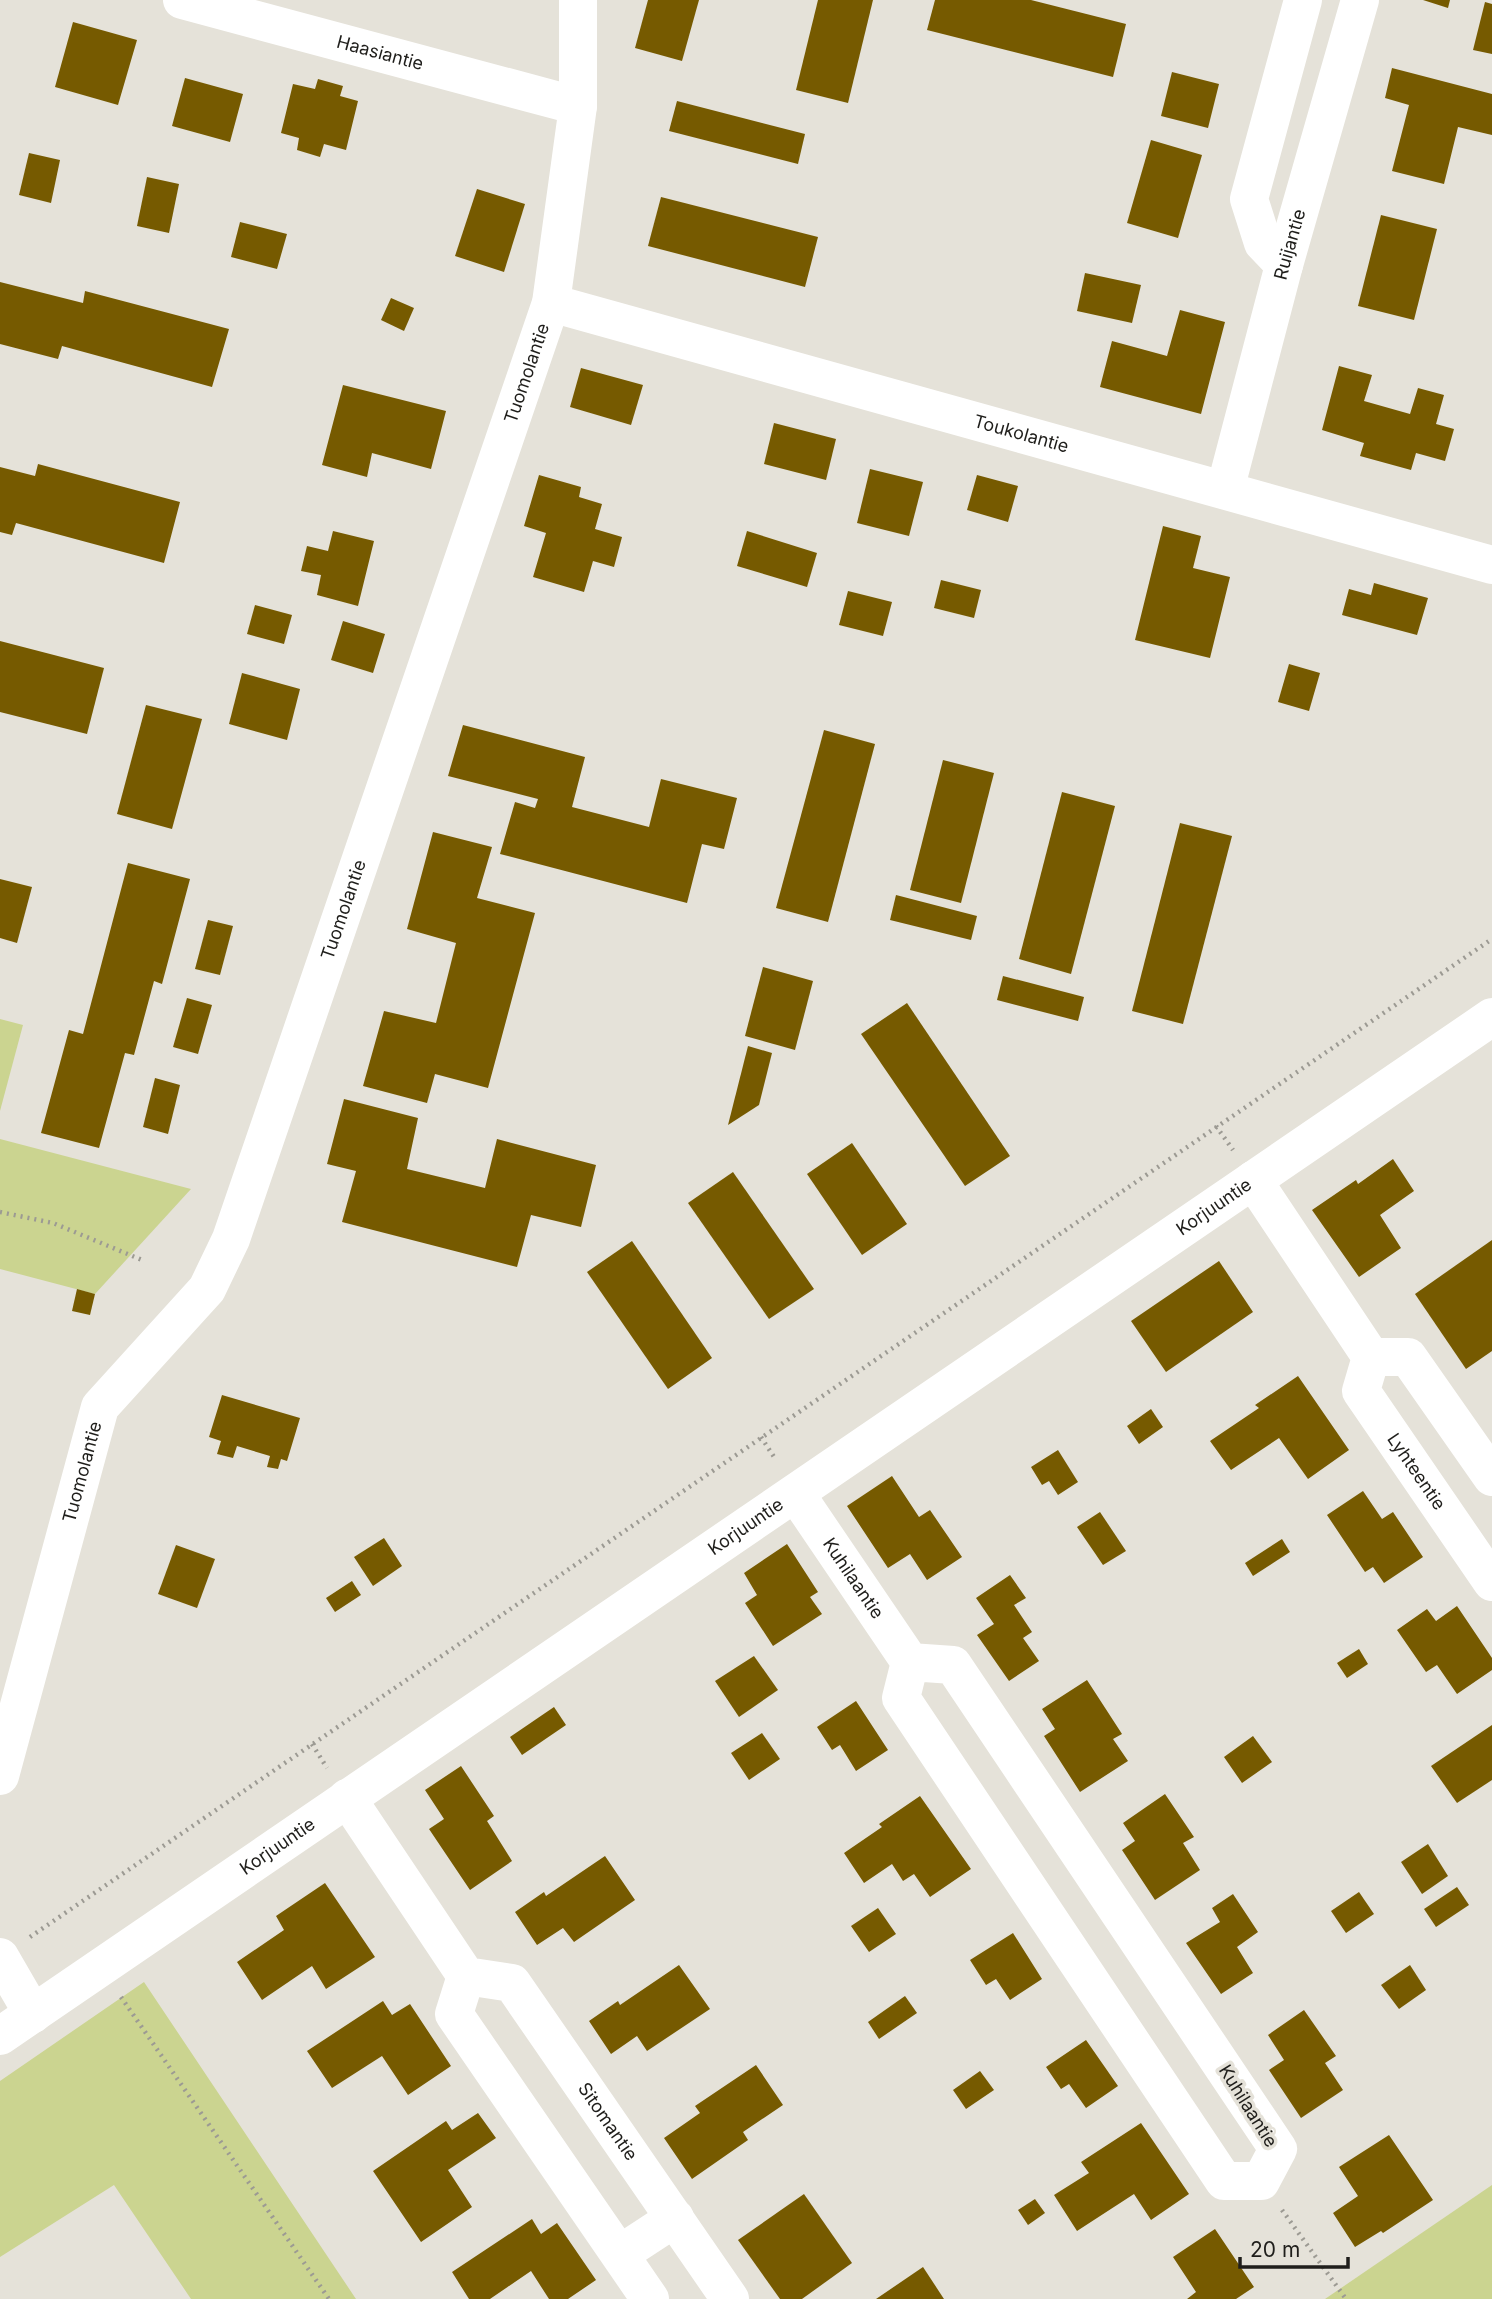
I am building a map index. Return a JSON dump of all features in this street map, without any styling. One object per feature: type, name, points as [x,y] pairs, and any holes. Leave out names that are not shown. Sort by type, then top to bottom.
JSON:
[{"type":"street","name":"Haasiantie","points":[[182,0],[578,106]]},
{"type":"street","name":"Tuomolantie","points":[[0,1776],[100,1407],[207,1289],[231,1239],[551,303],[578,106],[578,0]]},
{"type":"street","points":[[1284,265],[1263,243],[1249,199],[1303,0]]},
{"type":"street","name":"Ruijantie","points":[[1225,491],[1284,265],[1360,0]]},
{"type":"street","name":"Toukolantie","points":[[551,303],[1492,565]]},
{"type":"street","name":"Korjuuntie","points":[[0,2036],[1492,1017]]},
{"type":"street","points":[[1252,1180],[1371,1357],[1408,1357],[1492,1477]]},
{"type":"street","name":"Lyhteentie","points":[[1371,1357],[1361,1391],[1492,1581]]},
{"type":"street","name":"Kuhilaantie","points":[[796,1494],[910,1662],[953,1665],[1278,2149],[1261,2181]]},
{"type":"street","points":[[910,1662],[901,1698],[1224,2181],[1261,2181]]},
{"type":"street","points":[[347,1798],[466,1976],[454,2014],[650,2299]]},
{"type":"street","points":[[1050,1920],[1101,1886]]},
{"type":"street","points":[[0,1957],[33,2014]]},
{"type":"street","name":"Sitomantie","points":[[466,1976],[512,1983],[730,2299]]},
{"type":"street","points":[[620,2254],[675,2218]]},
{"type":"path","points":[[0,1957],[1492,939]]},
{"type":"path","points":[[0,1212],[53,1223],[142,1259]]},
{"type":"path","points":[[101,1967],[329,2299]]},
{"type":"path","points":[[1261,2181],[1346,2299]]},
{"type":"green space","points":[[0,1019],[23,1025],[0,1111]]},
{"type":"green space","points":[[0,1139],[191,1189],[95,1294],[0,1269]]},
{"type":"green space","points":[[144,1982],[356,2299],[191,2299],[114,2185],[0,2257],[0,2081]]},
{"type":"green space","points":[[1492,2185],[1492,2299],[1325,2299]]},
{"type":"building","points":[[648,0],[699,0],[682,61],[635,48]]},
{"type":"building","points":[[818,0],[873,0],[848,103],[796,90]]},
{"type":"building","points":[[935,0],[1031,0],[1126,24],[1113,77],[927,30]]},
{"type":"building","points":[[1423,0],[1450,0],[1448,8]]},
{"type":"building","points":[[1485,2],[1492,4],[1492,54],[1473,50]]},
{"type":"building","points":[[73,22],[137,40],[118,105],[55,87]]},
{"type":"building","points":[[1392,68],[1492,94],[1492,135],[1458,127],[1444,184],[1392,171],[1409,105],[1385,98]]},
{"type":"building","points":[[1172,72],[1219,84],[1208,128],[1161,116]]},
{"type":"building","points":[[185,78],[243,94],[230,142],[172,126]]},
{"type":"building","points":[[318,79],[343,86],[340,96],[358,101],[346,150],[324,144],[320,157],[297,150],[299,138],[281,133],[293,84],[315,89]]},
{"type":"building","points":[[677,101],[805,134],[798,164],[669,131]]},
{"type":"building","points":[[1151,140],[1202,155],[1178,238],[1127,223]]},
{"type":"building","points":[[29,153],[60,160],[51,203],[19,195]]},
{"type":"building","points":[[147,177],[179,184],[169,233],[137,226]]},
{"type":"building","points":[[477,189],[525,204],[504,272],[455,256]]},
{"type":"building","points":[[661,197],[818,237],[805,287],[648,246]]},
{"type":"building","points":[[1381,215],[1437,229],[1414,320],[1358,306]]},
{"type":"building","points":[[240,222],[287,234],[277,269],[231,257]]},
{"type":"building","points":[[1085,273],[1141,285],[1132,323],[1077,311]]},
{"type":"building","points":[[0,282],[83,303],[85,291],[229,329],[212,387],[62,346],[58,359],[0,344]]},
{"type":"building","points":[[391,298],[414,308],[404,331],[381,320]]},
{"type":"building","points":[[1180,310],[1225,322],[1201,414],[1100,387],[1112,341],[1167,356]]},
{"type":"building","points":[[1339,366],[1372,375],[1364,401],[1410,414],[1418,388],[1444,395],[1436,424],[1454,429],[1445,461],[1416,453],[1411,470],[1360,456],[1364,443],[1322,430]]},
{"type":"building","points":[[581,368],[643,385],[631,425],[570,407]]},
{"type":"building","points":[[343,385],[446,411],[431,469],[372,453],[367,477],[322,465]]},
{"type":"building","points":[[774,423],[836,439],[826,480],[764,464]]},
{"type":"building","points":[[38,464],[180,502],[164,563],[16,523],[12,535],[0,532],[0,467],[35,476]]},
{"type":"building","points":[[870,469],[923,482],[909,536],[857,523]]},
{"type":"building","points":[[539,475],[581,487],[579,497],[602,504],[595,529],[622,537],[614,567],[593,561],[584,592],[533,577],[546,533],[524,526]]},
{"type":"building","points":[[977,475],[1018,486],[1008,522],[967,510]]},
{"type":"building","points":[[1163,526],[1201,536],[1193,568],[1230,577],[1210,658],[1135,640]]},
{"type":"building","points":[[333,531],[374,541],[358,606],[317,595],[321,575],[301,571],[307,546],[328,551]]},
{"type":"building","points":[[747,531],[817,553],[807,587],[737,566]]},
{"type":"building","points":[[941,580],[981,590],[974,618],[934,608]]},
{"type":"building","points":[[1374,583],[1428,598],[1417,635],[1342,615],[1349,589],[1371,595]]},
{"type":"building","points":[[848,591],[892,602],[883,636],[839,625]]},
{"type":"building","points":[[255,605],[292,615],[284,644],[247,634]]},
{"type":"building","points":[[343,621],[385,634],[373,673],[331,660]]},
{"type":"building","points":[[0,641],[104,668],[87,734],[0,712]]},
{"type":"building","points":[[1289,664],[1320,673],[1309,711],[1278,702]]},
{"type":"building","points":[[242,673],[300,689],[287,740],[229,724]]},
{"type":"building","points":[[146,705],[202,719],[172,829],[117,814]]},
{"type":"building","points":[[463,725],[585,757],[572,807],[649,827],[661,779],[737,798],[724,849],[702,844],[687,903],[500,854],[515,802],[535,808],[538,799],[448,776]]},
{"type":"building","points":[[824,730],[875,744],[828,922],[776,908]]},
{"type":"building","points":[[943,760],[994,773],[961,903],[910,890]]},
{"type":"building","points":[[1062,792],[1115,806],[1071,974],[1019,959]]},
{"type":"building","points":[[1180,823],[1232,836],[1183,1024],[1132,1011]]},
{"type":"building","points":[[433,832],[492,847],[477,898],[535,913],[488,1088],[435,1074],[427,1103],[363,1086],[384,1011],[436,1023],[456,943],[407,929]]},
{"type":"building","points":[[128,863],[190,879],[162,984],[154,981],[134,1055],[125,1053],[99,1148],[41,1133],[69,1030],[83,1034]]},
{"type":"building","points":[[0,879],[32,887],[17,943],[0,938]]},
{"type":"building","points":[[896,895],[977,916],[971,940],[890,920]]},
{"type":"building","points":[[208,920],[233,926],[220,975],[195,969]]},
{"type":"building","points":[[763,967],[813,981],[795,1050],[745,1036]]},
{"type":"building","points":[[1003,976],[1084,997],[1078,1021],[997,1000]]},
{"type":"building","points":[[187,998],[212,1005],[198,1054],[173,1047]]},
{"type":"building","points":[[907,1003],[1010,1156],[965,1186],[861,1034]]},
{"type":"building","points":[[748,1046],[772,1053],[759,1105],[728,1125]]},
{"type":"building","points":[[155,1078],[180,1085],[168,1134],[143,1127]]},
{"type":"building","points":[[344,1099],[418,1118],[407,1169],[485,1188],[497,1139],[596,1165],[581,1227],[531,1215],[517,1267],[342,1222],[356,1171],[327,1164]]},
{"type":"building","points":[[852,1143],[907,1224],[862,1255],[807,1174]]},
{"type":"building","points":[[1393,1159],[1414,1191],[1380,1215],[1401,1248],[1359,1277],[1312,1210],[1356,1180],[1358,1184]]},
{"type":"building","points":[[733,1172],[814,1289],[769,1319],[688,1203]]},
{"type":"building","points":[[1492,1240],[1492,1351],[1466,1369],[1415,1294]]},
{"type":"building","points":[[632,1241],[712,1358],[668,1389],[587,1272]]},
{"type":"building","points":[[1219,1261],[1253,1312],[1166,1372],[1131,1321]]},
{"type":"building","points":[[77,1289],[95,1294],[90,1315],[72,1311]]},
{"type":"building","points":[[1298,1376],[1349,1450],[1308,1479],[1279,1438],[1231,1470],[1210,1441],[1259,1408],[1255,1405]]},
{"type":"building","points":[[222,1395],[300,1418],[287,1461],[281,1459],[278,1469],[267,1467],[270,1456],[237,1446],[233,1458],[217,1454],[221,1441],[209,1437]]},
{"type":"building","points":[[1151,1409],[1163,1427],[1139,1444],[1127,1426]]},
{"type":"building","points":[[1058,1450],[1078,1482],[1058,1495],[1049,1481],[1042,1485],[1031,1467]]},
{"type":"building","points":[[892,1476],[919,1517],[930,1510],[962,1557],[927,1580],[910,1554],[888,1568],[847,1506]]},
{"type":"building","points":[[1363,1491],[1382,1519],[1393,1512],[1423,1557],[1384,1583],[1373,1567],[1365,1572],[1327,1515]]},
{"type":"building","points":[[1100,1512],[1126,1551],[1103,1565],[1077,1527]]},
{"type":"building","points":[[384,1538],[402,1566],[373,1586],[354,1557]]},
{"type":"building","points":[[1282,1539],[1290,1552],[1253,1576],[1245,1563]]},
{"type":"building","points":[[787,1544],[818,1592],[810,1597],[822,1614],[773,1646],[745,1603],[757,1595],[744,1573]]},
{"type":"building","points":[[176,1545],[215,1559],[197,1608],[158,1594]]},
{"type":"building","points":[[1010,1575],[1026,1598],[1014,1605],[1032,1632],[1023,1638],[1039,1661],[1009,1681],[977,1635],[994,1624],[976,1598]]},
{"type":"building","points":[[352,1581],[361,1595],[335,1612],[326,1598]]},
{"type":"building","points":[[1457,1606],[1492,1658],[1492,1670],[1457,1694],[1437,1665],[1426,1672],[1397,1630],[1427,1609],[1436,1621]]},
{"type":"building","points":[[1359,1649],[1368,1664],[1347,1678],[1337,1663]]},
{"type":"building","points":[[754,1656],[778,1690],[739,1717],[715,1681]]},
{"type":"building","points":[[1087,1680],[1122,1734],[1113,1739],[1128,1761],[1080,1792],[1044,1736],[1055,1729],[1042,1709]]},
{"type":"building","points":[[856,1701],[888,1750],[856,1771],[840,1745],[832,1750],[817,1727]]},
{"type":"building","points":[[554,1707],[566,1725],[522,1755],[510,1737]]},
{"type":"building","points":[[1492,1725],[1492,1780],[1457,1803],[1431,1766]]},
{"type":"building","points":[[762,1733],[780,1759],[749,1780],[731,1753]]},
{"type":"building","points":[[1253,1736],[1272,1762],[1242,1783],[1224,1757]]},
{"type":"building","points":[[461,1766],[494,1816],[487,1821],[512,1861],[470,1890],[429,1829],[444,1819],[425,1790]]},
{"type":"building","points":[[1165,1794],[1194,1837],[1183,1843],[1200,1870],[1155,1900],[1122,1850],[1135,1841],[1123,1823]]},
{"type":"building","points":[[920,1796],[971,1869],[930,1897],[914,1874],[903,1881],[892,1864],[864,1883],[844,1853],[882,1827],[879,1824]]},
{"type":"building","points":[[1428,1844],[1448,1876],[1422,1894],[1401,1862]]},
{"type":"building","points":[[605,1856],[635,1900],[574,1942],[563,1928],[537,1945],[515,1912],[544,1892],[546,1896]]},
{"type":"building","points":[[325,1883],[375,1957],[326,1989],[312,1966],[262,2000],[237,1962],[284,1930],[276,1916]]},
{"type":"building","points":[[1457,1887],[1469,1905],[1436,1927],[1424,1909]]},
{"type":"building","points":[[1359,1892],[1374,1914],[1346,1933],[1331,1911]]},
{"type":"building","points":[[1233,1894],[1258,1932],[1237,1947],[1253,1973],[1221,1994],[1186,1943],[1220,1922],[1212,1908]]},
{"type":"building","points":[[878,1908],[896,1934],[869,1952],[851,1926]]},
{"type":"building","points":[[1013,1933],[1042,1979],[1010,2000],[996,1979],[986,1985],[970,1960]]},
{"type":"building","points":[[679,1965],[710,2009],[647,2051],[637,2036],[611,2054],[589,2021],[618,2001],[620,2005]]},
{"type":"building","points":[[1410,1965],[1426,1990],[1399,2009],[1381,1985]]},
{"type":"building","points":[[905,1996],[917,2013],[879,2039],[868,2022]]},
{"type":"building","points":[[383,2001],[392,2015],[410,2004],[451,2066],[408,2095],[382,2056],[332,2088],[307,2051]]},
{"type":"building","points":[[1304,2010],[1336,2056],[1325,2063],[1343,2090],[1301,2118],[1269,2070],[1284,2060],[1268,2035]]},
{"type":"building","points":[[1086,2040],[1118,2086],[1086,2108],[1069,2084],[1061,2089],[1046,2067]]},
{"type":"building","points":[[756,2065],[783,2105],[743,2132],[748,2140],[692,2179],[664,2138],[700,2113],[695,2106]]},
{"type":"building","points":[[980,2071],[994,2090],[966,2109],[953,2090]]},
{"type":"building","points":[[478,2113],[496,2138],[448,2170],[472,2207],[421,2242],[373,2171],[446,2121],[452,2130]]},
{"type":"building","points":[[1141,2123],[1189,2194],[1151,2220],[1134,2194],[1077,2231],[1054,2195],[1089,2173],[1081,2162]]},
{"type":"building","points":[[1389,2135],[1433,2200],[1383,2233],[1381,2231],[1355,2247],[1333,2213],[1358,2196],[1339,2167]]},
{"type":"building","points":[[804,2194],[852,2263],[802,2299],[780,2299],[738,2240]]},
{"type":"building","points":[[1035,2199],[1045,2213],[1028,2225],[1018,2210]]},
{"type":"building","points":[[532,2219],[541,2234],[557,2223],[596,2280],[568,2299],[549,2299],[531,2271],[490,2299],[469,2299],[452,2272]]},
{"type":"building","points":[[1215,2229],[1254,2287],[1236,2299],[1187,2299],[1196,2292],[1173,2257]]},
{"type":"building","points":[[923,2267],[944,2299],[876,2299]]}]
